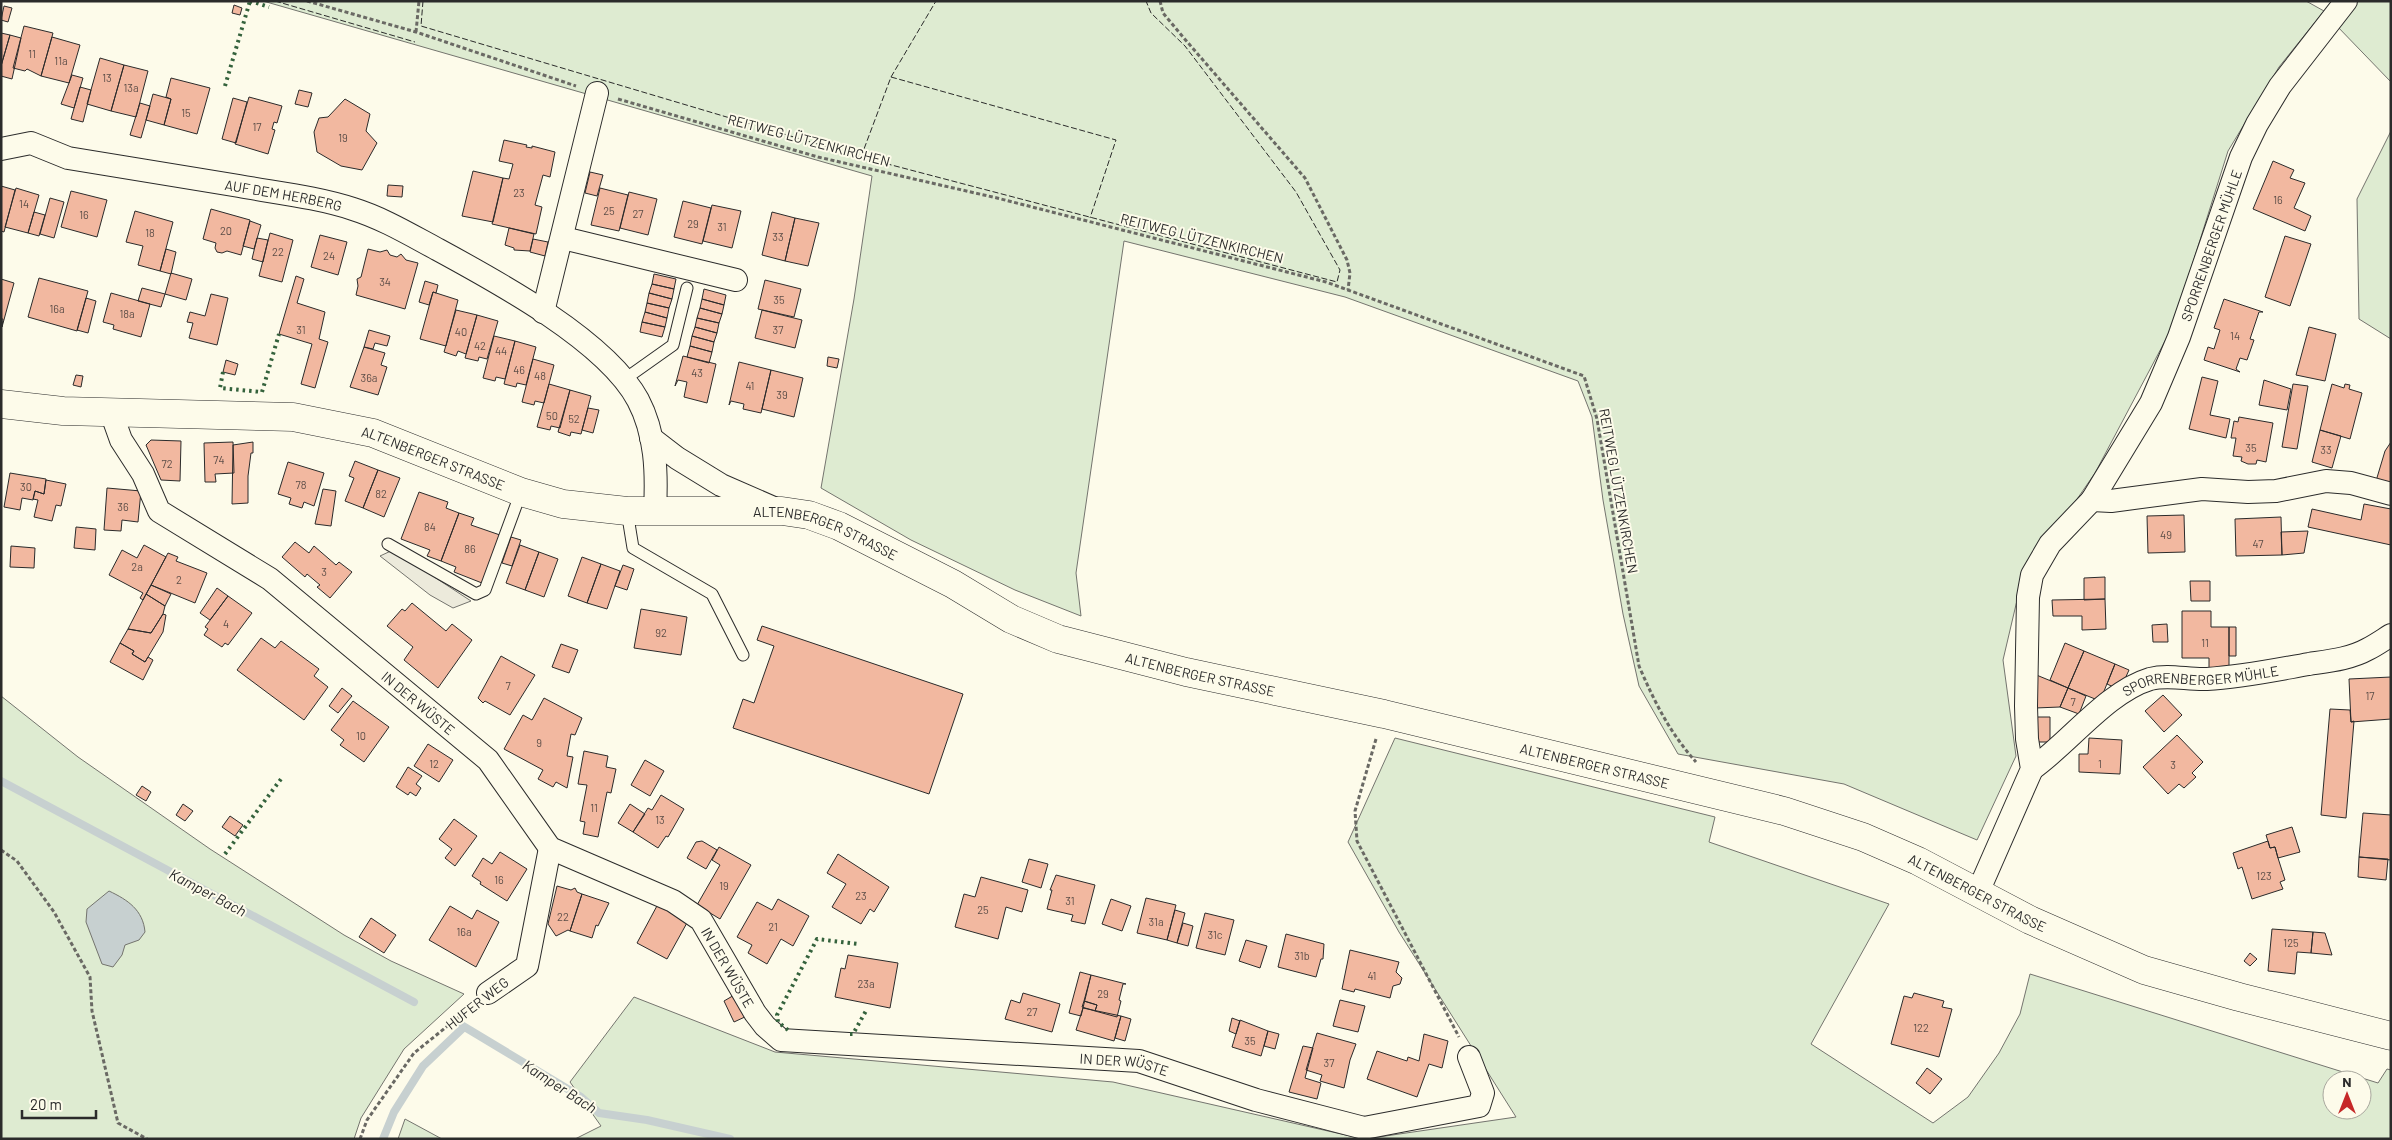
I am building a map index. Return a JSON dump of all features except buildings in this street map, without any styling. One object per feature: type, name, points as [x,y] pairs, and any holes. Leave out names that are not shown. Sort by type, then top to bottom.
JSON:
[{"type":"main road","name":"ALTENBERGER STRASSE","points":[[1,404],[63,411],[249,414],[293,417],[373,433],[453,467],[520,492],[574,506],[627,511],[782,511],[809,516],[839,526],[953,584],[1011,619],[1058,639],[1186,672],[1384,714],[1784,811],[1863,836],[1918,861],[2075,941],[2144,970],[2239,997],[2391,1036]]},
{"type":"street","name":"SPORRENBERGER MÜHLE","points":[[2346,1],[2280,86],[2257,124],[2241,157],[2167,368],[2151,403],[2092,500],[2050,544],[2032,575],[2028,597],[2026,706],[2027,739],[2032,768],[2053,754],[2085,722],[2111,701],[2150,679],[2167,677],[2200,680],[2237,677],[2344,658],[2368,650],[2391,635]]},
{"type":"street","points":[[543,312],[563,238],[597,93]]},
{"type":"street","name":"AUF DEM HERBERG","points":[[1,149],[31,143],[68,158],[314,199],[355,210],[393,226],[477,270],[586,342],[625,379],[638,401],[651,438],[656,460],[655,510]]},
{"type":"street","points":[[563,238],[736,280]]},
{"type":"street","name":"IN DER WÜSTE","points":[[111,412],[121,440],[143,474],[159,511],[270,579],[488,760],[550,848],[673,901],[701,920],[755,1013],[780,1040],[1139,1061],[1256,1100],[1364,1128],[1479,1106],[1483,1093],[1469,1057]]},
{"type":"street","points":[[651,438],[677,458],[721,485],[782,511]]},
{"type":"street","points":[[2092,500],[2111,501],[2202,489],[2248,492],[2276,491],[2326,481],[2351,483],[2391,494]]},
{"type":"street","points":[[1978,892],[2032,768]]},
{"type":"street","name":"HUFER WEG","points":[[488,993],[527,966],[550,848]]},
{"type":"lane","points":[[625,379],[673,345],[687,288]]},
{"type":"lane","points":[[388,544],[476,594],[485,590],[520,492]]},
{"type":"lane","points":[[627,511],[633,548],[712,594],[743,655]]},
{"type":"path","name":"REITWEG LÜTZENKIRCHEN","points":[[307,1],[416,32],[597,93],[818,157],[997,198],[1326,282],[1584,376],[1597,419],[1640,666],[1654,700],[1677,740],[1699,765],[1700,791]]},
{"type":"path","points":[[416,32],[419,1]]},
{"type":"path","points":[[1160,1],[1163,13],[1305,178],[1347,260],[1350,273],[1348,290]]},
{"type":"path","points":[[1384,714],[1355,811],[1357,841],[1469,1057]]},
{"type":"path","points":[[1,850],[18,861],[54,912],[90,977],[92,1011],[118,1123],[147,1139]]},
{"type":"path","name":"HUFER WEG","points":[[360,1139],[368,1120],[414,1053],[488,993]]},
{"type":"green space","points":[[263,1],[2306,1],[2324,11],[2279,67],[2228,151],[2173,326],[2095,473],[2022,579],[2003,660],[2016,756],[1977,840],[1844,784],[1678,754],[1639,686],[1623,614],[1603,500],[1592,417],[1578,381],[1345,297],[1124,241],[1076,573],[1081,616],[1015,590],[911,540],[821,488],[854,299],[872,176]]},
{"type":"green space","points":[[2354,1],[2391,1],[2391,82],[2335,24]]},
{"type":"green space","points":[[2391,131],[2391,339],[2359,319],[2357,199]]},
{"type":"green space","points":[[1,696],[78,757],[210,849],[344,935],[391,961],[464,994],[404,1049],[361,1118],[354,1139],[1,1139]]},
{"type":"green space","points":[[1395,738],[1715,817],[1709,842],[1889,904],[1811,1044],[1933,1123],[1968,1097],[1999,1053],[2020,1014],[2030,974],[2336,1070],[2322,1070],[2322,1120],[2372,1120],[2372,1081],[2378,1083],[2387,1069],[2391,1070],[2391,1139],[1365,1139],[1516,1117],[1399,932],[1348,842]]},
{"type":"green space","points":[[634,997],[775,1052],[1113,1082],[1363,1139],[575,1139],[601,1126],[570,1082]]},
{"type":"green space","points":[[405,1119],[442,1139],[398,1139]]},
{"type":"shaded area","points":[[393,550],[471,601],[453,608],[430,595],[380,556]]},
{"type":"shaded area","points":[[109,891],[128,902],[138,912],[144,924],[145,932],[139,940],[125,945],[122,955],[113,967],[102,964],[86,922],[87,909]]},
{"type":"waterway","name":"Kamper Bach","points":[[1,781],[414,1002]]},
{"type":"waterway","name":"Kamper Bach","points":[[458,1023],[581,1097],[599,1113],[647,1120],[730,1139]]},
{"type":"waterway","points":[[383,1139],[394,1112],[423,1066],[464,1027]]},
{"type":"hedge","points":[[250,1],[269,7]]},
{"type":"hedge","points":[[225,86],[250,1]]},
{"type":"hedge","points":[[223,372],[220,388],[262,392],[279,334]]},
{"type":"hedge","points":[[225,854],[281,779]]},
{"type":"hedge","points":[[788,1030],[778,1022],[777,1015],[817,939],[858,944]]},
{"type":"hedge","points":[[850,1034],[853,1034],[867,1009]]},
{"type":"fence","points":[[275,1],[415,42]]},
{"type":"fence","points":[[423,1],[421,26],[861,157],[891,77],[936,1]]},
{"type":"fence","points":[[861,157],[1337,282],[1340,270],[1296,192],[1185,46],[1151,13],[1146,1]]},
{"type":"fence","points":[[891,77],[1116,140],[1090,218]]}]
